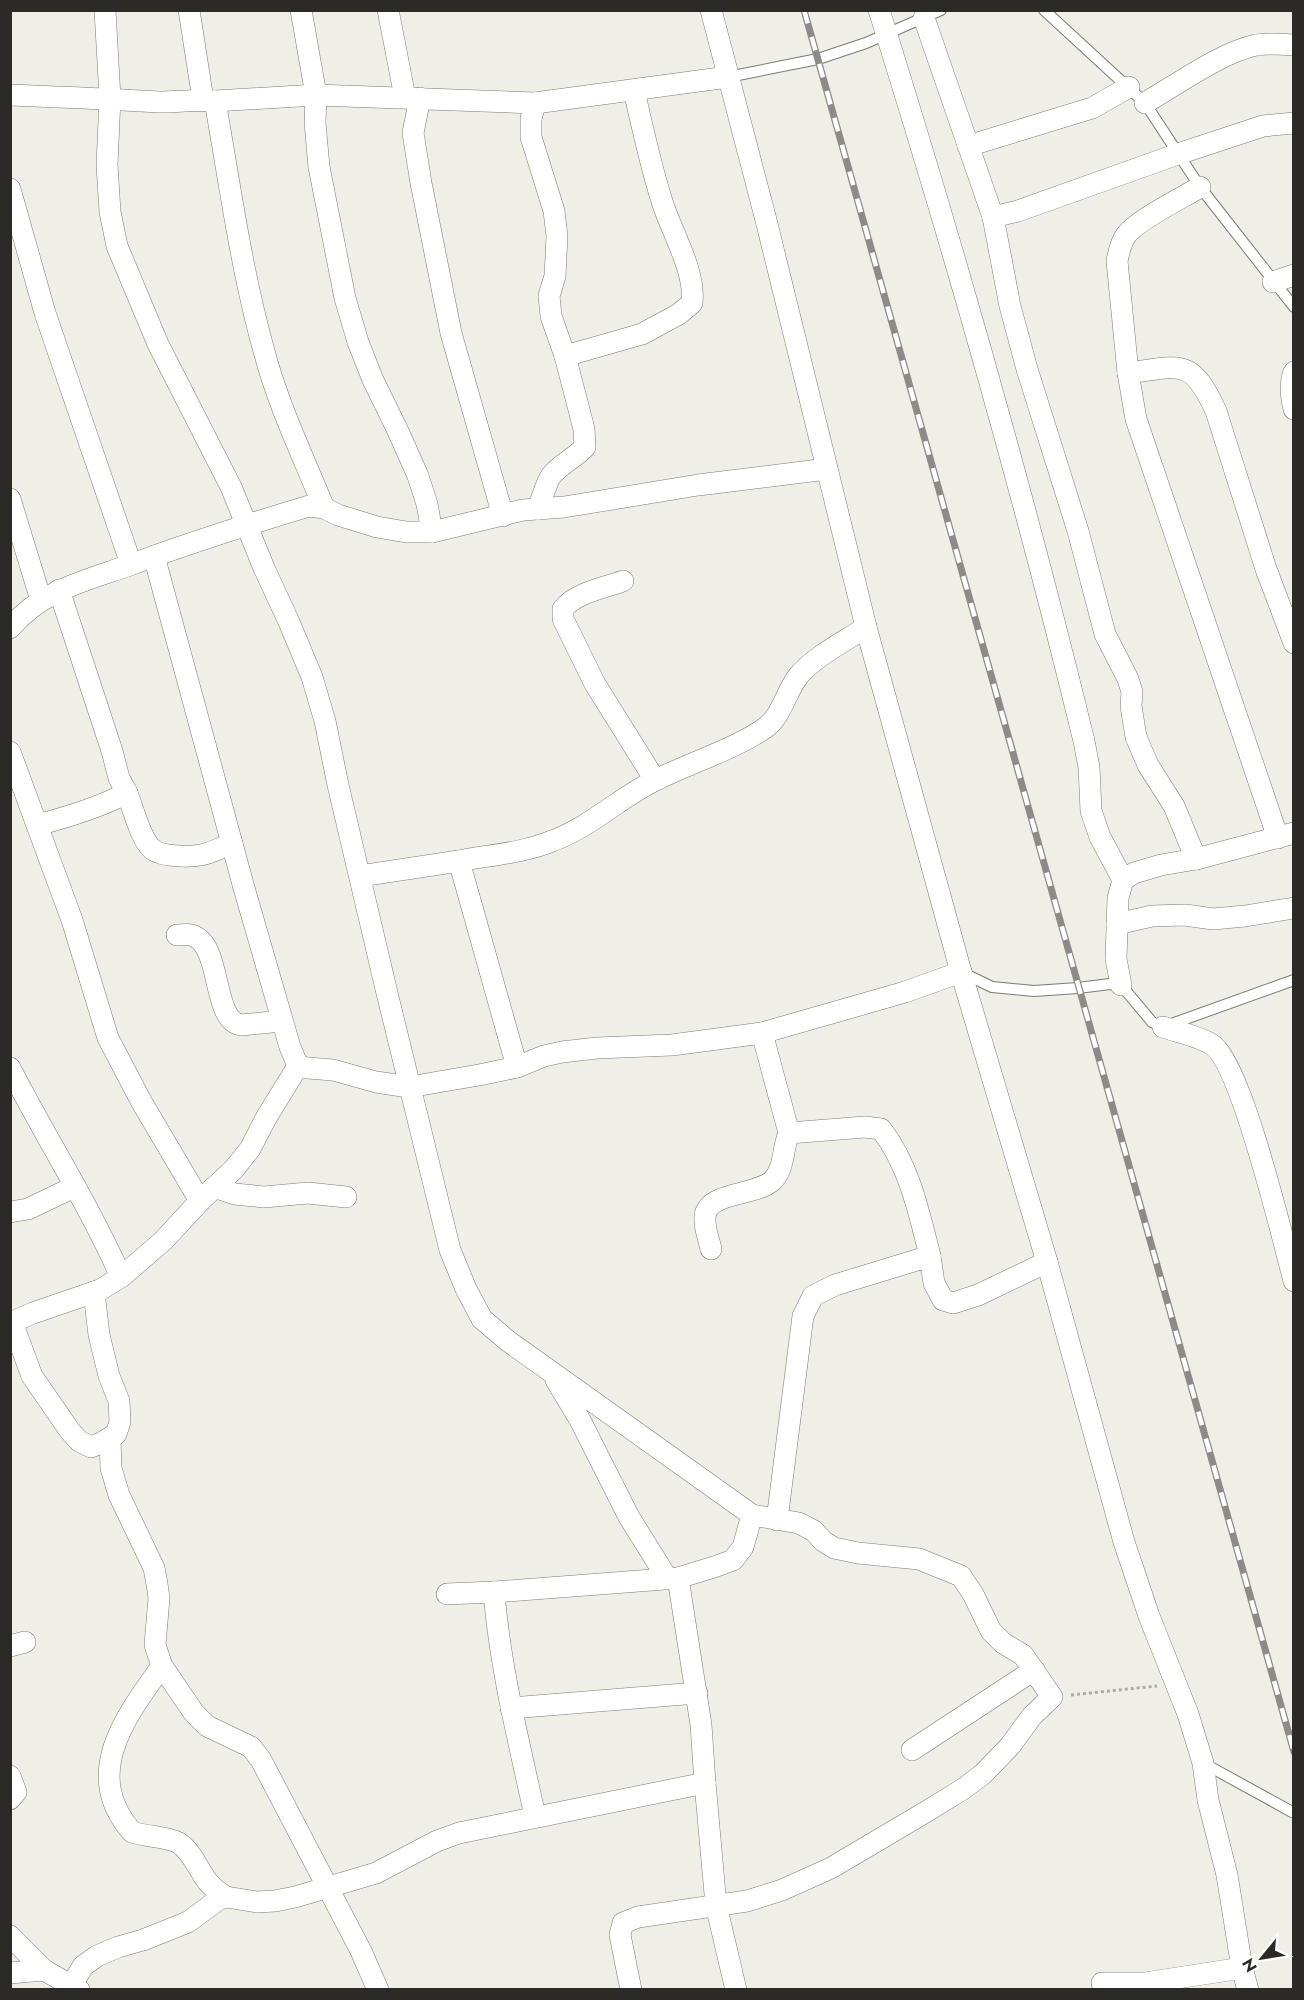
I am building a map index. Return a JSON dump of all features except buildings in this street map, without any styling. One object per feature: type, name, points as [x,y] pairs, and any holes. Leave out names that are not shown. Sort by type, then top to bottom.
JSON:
[{"type":"street","points":[[105,10],[110,98],[107,165],[110,212],[117,246],[158,344],[231,487],[320,701],[409,1087],[450,1250],[466,1289],[482,1319],[552,1373],[752,1515],[799,1524],[814,1531],[834,1548],[858,1553],[919,1559],[961,1576],[974,1594],[991,1631],[1003,1643],[1023,1655],[1052,1697],[1032,1716],[1010,1746],[983,1774],[963,1789],[831,1868],[782,1890],[747,1901],[638,1917],[622,1923],[622,1946],[631,1989]]},
{"type":"street","points":[[189,10],[249,294],[264,353],[276,389],[324,508]]},
{"type":"street","points":[[301,10],[316,95],[315,123],[320,167],[345,298],[373,381],[418,476],[427,504],[432,532]]},
{"type":"street","points":[[388,10],[412,97],[413,133],[423,194],[451,333],[503,516]]},
{"type":"street","points":[[711,10],[766,220],[866,627],[961,972],[1047,1262],[1124,1542],[1149,1616],[1188,1714],[1203,1763],[1208,1800],[1227,1875],[1242,1968],[1248,1989]]},
{"type":"street","points":[[879,10],[975,325],[1051,603],[1089,767],[1091,812],[1100,837],[1123,880]]},
{"type":"street","points":[[933,14],[968,146],[993,217],[1010,306],[1078,531],[1099,614],[1111,648],[1128,679],[1132,692],[1131,706],[1136,737],[1148,765],[1174,806],[1196,859]]},
{"type":"street","points":[[1145,103],[1235,52],[1271,43],[1293,45]]},
{"type":"street","points":[[10,95],[162,102],[316,95],[535,103],[728,77]]},
{"type":"street","points":[[968,146],[1092,108],[1129,87]]},
{"type":"street","points":[[566,356],[642,334],[679,314],[692,303],[692,287],[683,256],[661,199],[634,90]]},
{"type":"street","points":[[535,103],[531,119],[531,137],[554,211],[557,236],[555,276],[549,296],[551,316],[566,356],[584,429],[585,447],[550,477],[538,509]]},
{"type":"street","points":[[993,217],[1263,126],[1293,123]]},
{"type":"street","points":[[1121,985],[1116,959],[1118,898],[1123,880],[1134,873],[1161,865],[1196,859],[1286,835],[1139,430],[1128,373],[1117,261],[1121,246],[1126,234],[1141,222],[1200,187]]},
{"type":"street","points":[[10,189],[45,313],[131,564]]},
{"type":"street","points":[[1273,282],[1293,275]]},
{"type":"street","points":[[1128,373],[1178,366],[1189,371],[1207,391],[1216,411],[1266,569],[1293,643]]},
{"type":"street","points":[[1293,372],[1291,395],[1293,409]]},
{"type":"street","points":[[10,628],[22,614],[59,590],[246,525],[309,506],[324,508],[338,515],[377,527],[432,532],[538,509],[564,507],[698,485],[827,469]]},
{"type":"street","points":[[10,499],[41,600]]},
{"type":"street","points":[[154,556],[232,844],[282,1021],[298,1066]]},
{"type":"street","points":[[623,581],[567,603],[563,609],[563,619],[595,684],[655,780]]},
{"type":"street","points":[[59,590],[119,778],[149,847],[154,851],[180,856],[201,855],[232,844]]},
{"type":"street","points":[[360,876],[532,848],[553,841],[575,830],[655,780],[745,740],[767,727],[782,707],[791,686],[801,674],[819,658],[866,627]]},
{"type":"street","points":[[10,752],[72,920],[108,1038],[141,1101],[207,1194]]},
{"type":"street","points":[[37,825],[106,804],[127,793]]},
{"type":"street","points":[[459,861],[517,1067]]},
{"type":"street","points":[[1117,924],[1152,916],[1185,915],[1213,919],[1293,909]]},
{"type":"street","points":[[177,935],[191,935],[200,940],[205,947],[231,1021],[235,1024],[247,1025],[282,1021]]},
{"type":"street","points":[[298,1066],[333,1070],[376,1082],[409,1087],[517,1067],[544,1056],[562,1052],[672,1045],[762,1033],[905,992],[961,972]]},
{"type":"street","points":[[1163,1027],[1211,1044],[1222,1054],[1284,1210],[1293,1281]]},
{"type":"street","points":[[711,1249],[704,1220],[707,1208],[713,1202],[757,1190],[772,1181],[779,1171],[789,1133],[762,1033]]},
{"type":"street","points":[[94,1292],[99,1335],[109,1376],[119,1401],[120,1422],[116,1434],[91,1447],[79,1441],[70,1431],[32,1376],[11,1323],[94,1292],[121,1277],[163,1241],[234,1169],[250,1149],[298,1066]]},
{"type":"street","points":[[10,1068],[106,1244],[121,1277]]},
{"type":"street","points":[[789,1133],[865,1127],[881,1129],[895,1146],[916,1200],[930,1256],[934,1283],[943,1300],[953,1303],[978,1295],[1047,1262]]},
{"type":"street","points":[[10,1212],[28,1209],[74,1187]]},
{"type":"street","points":[[207,1194],[264,1197],[308,1193],[346,1197]]},
{"type":"street","points":[[777,1520],[803,1316],[813,1296],[835,1285],[930,1256]]},
{"type":"street","points":[[552,1373],[580,1420],[629,1517],[672,1578],[701,1725],[716,1905],[736,1989]]},
{"type":"street","points":[[110,1437],[111,1468],[119,1495],[154,1568],[159,1598],[156,1645],[162,1666],[200,1720],[207,1726],[251,1747],[261,1760],[361,1951],[378,1989]]},
{"type":"street","points":[[447,1594],[672,1578],[733,1560],[743,1547],[752,1515]]},
{"type":"street","points":[[494,1592],[511,1708],[536,1816]]},
{"type":"street","points":[[162,1666],[146,1688],[115,1741],[109,1763],[110,1790],[116,1809],[132,1832],[171,1839],[181,1845],[189,1852],[206,1880],[226,1898]]},
{"type":"street","points":[[912,1750],[1034,1670]]},
{"type":"street","points":[[511,1708],[696,1693]]},
{"type":"street","points":[[10,1776],[16,1792],[10,1799]]},
{"type":"street","points":[[10,1936],[44,1970],[75,1988],[83,1966],[97,1956],[180,1926],[218,1900],[226,1898],[257,1902],[275,1901],[376,1873],[437,1841],[459,1833],[705,1783]]},
{"type":"street","points":[[1102,1983],[1144,1983],[1242,1968]]},
{"type":"street","points":[[10,1973],[44,1970]]},
{"type":"lane","points":[[1044,10],[1145,103],[1200,187],[1293,307]]},
{"type":"lane","points":[[728,77],[818,59],[887,34],[933,14]]},
{"type":"lane","points":[[961,972],[992,987],[1034,991],[1121,985],[1152,1022],[1163,1027],[1293,980]]},
{"type":"lane","points":[[1203,1763],[1293,1813]]},
{"type":"path","points":[[1052,1697],[1177,1684]]},
{"type":"railway","points":[[804,10],[1294,1752]]}]
